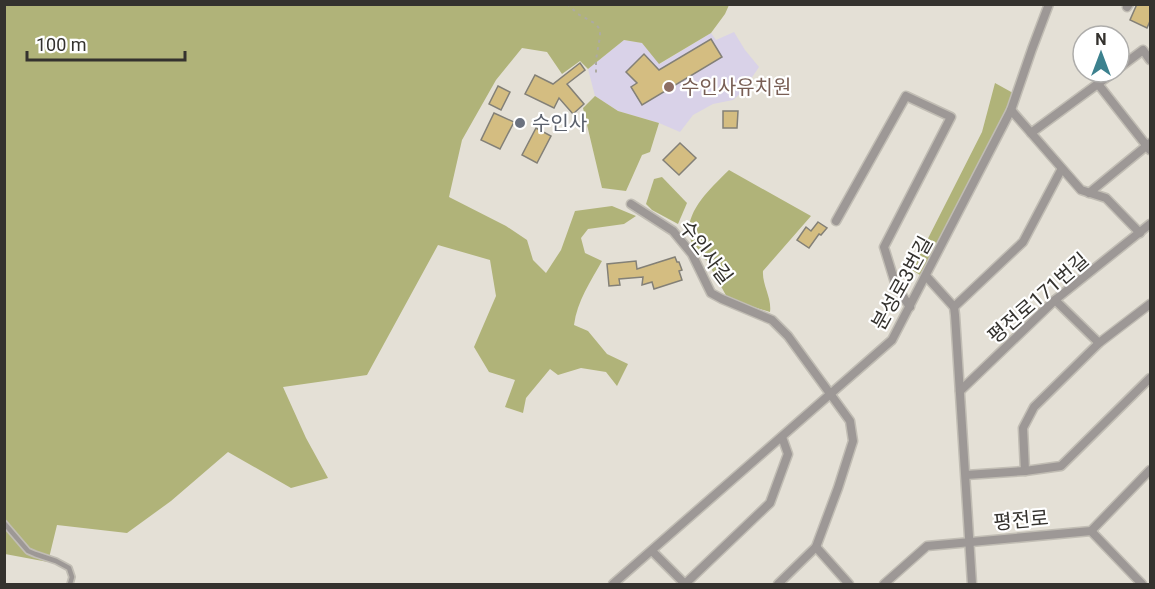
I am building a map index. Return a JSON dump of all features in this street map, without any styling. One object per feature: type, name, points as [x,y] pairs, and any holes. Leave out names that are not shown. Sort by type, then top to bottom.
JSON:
[{"type":"street","name":"분성로3번길","points":[[613,585],[892,340],[1011,110],[1049,4]]},
{"type":"street","points":[[1131,59],[1143,50],[1150,60]]},
{"type":"street","points":[[1031,133],[1098,84],[1149,146],[1089,193]]},
{"type":"street","points":[[836,221],[906,96],[951,117],[884,247],[896,286],[910,307]]},
{"type":"street","points":[[1011,110],[1061,170],[1081,190],[1106,198],[1140,233]]},
{"type":"street","points":[[926,276],[954,307],[1023,242],[1061,170]]},
{"type":"street","name":"수인사길","points":[[631,204],[674,231],[692,254],[711,293],[772,320],[788,336],[850,421],[853,441],[816,548]]},
{"type":"street","name":"평전로171번길","points":[[960,391],[1055,300],[1150,224]]},
{"type":"street","points":[[1055,300],[1099,343]]},
{"type":"street","points":[[1025,471],[1023,428],[1034,407],[1099,343],[1150,304]]},
{"type":"street","name":"평전로171번길","points":[[954,307],[972,585]]},
{"type":"street","points":[[966,475],[1061,466],[1150,378]]},
{"type":"street","points":[[652,551],[685,585],[770,503],[788,454],[782,437]]},
{"type":"street","points":[[1142,585],[1091,531],[1150,470]]},
{"type":"street","name":"평전로","points":[[884,585],[927,546],[1091,531]]},
{"type":"street","points":[[778,585],[816,548],[849,585]]},
{"type":"lane","points":[[4,523],[28,551],[69,568],[72,578],[70,585]]},
{"type":"path","points":[[567,4],[578,14],[596,24],[600,30],[596,76]]},
{"type":"shaded area","name":"수인사유치원","points":[[734,32],[759,67],[742,92],[733,100],[713,104],[693,115],[680,132],[618,111],[595,96],[588,69],[624,40],[642,43],[660,64],[711,33],[716,40]]},
{"type":"green space","points":[[4,5],[729,5],[711,33],[659,64],[642,43],[624,40],[588,69],[580,61],[562,74],[547,52],[522,48],[496,80],[462,140],[449,197],[506,226],[527,240],[533,260],[546,273],[561,250],[575,211],[612,206],[636,216],[624,224],[588,229],[581,238],[585,253],[602,261],[581,299],[574,325],[588,331],[607,354],[628,364],[617,386],[606,372],[581,368],[558,375],[550,369],[526,398],[523,413],[505,407],[515,380],[489,372],[474,347],[496,296],[490,260],[438,245],[367,375],[283,387],[306,438],[328,478],[291,488],[228,452],[171,501],[127,533],[57,525],[48,562],[5,554]]},
{"type":"green space","points":[[995,83],[1013,93],[1010,107],[920,275],[912,270],[982,132]]},
{"type":"green space","points":[[595,96],[618,111],[659,123],[650,152],[642,155],[626,191],[602,188],[583,108]]},
{"type":"green space","points":[[729,170],[811,216],[763,271],[770,312],[728,299],[707,261],[694,251],[692,245],[689,228],[694,211],[704,196]]},
{"type":"green space","points":[[662,177],[687,203],[678,224],[652,210],[646,204],[654,179]]},
{"type":"building","points":[[1137,4],[1150,4],[1150,21],[1147,28],[1130,20]]},
{"type":"building","points":[[711,39],[722,57],[642,105],[631,87],[637,83],[626,72],[644,54],[659,70]]},
{"type":"building","points":[[580,63],[585,70],[567,84],[584,104],[573,114],[559,98],[554,108],[525,94],[535,75],[553,84]]},
{"type":"building","points":[[498,86],[510,92],[501,110],[489,104]]},
{"type":"building","points":[[723,111],[738,111],[737,128],[723,128]]},
{"type":"building","points":[[494,113],[514,122],[500,149],[481,140]]},
{"type":"building","points":[[536,128],[551,136],[537,163],[522,155]]},
{"type":"building","points":[[680,143],[696,158],[679,175],[663,160]]},
{"type":"building","points":[[818,222],[827,228],[821,235],[819,234],[809,248],[797,240],[806,227],[811,231]]},
{"type":"building","points":[[675,257],[682,270],[679,271],[682,280],[654,289],[652,282],[642,285],[643,277],[619,279],[620,285],[609,286],[607,264],[636,261],[637,269]]},
{"type":"place","name":"수인사유치원","points":[[669,87]]},
{"type":"place","name":"수인사","points":[[520,123]]}]
